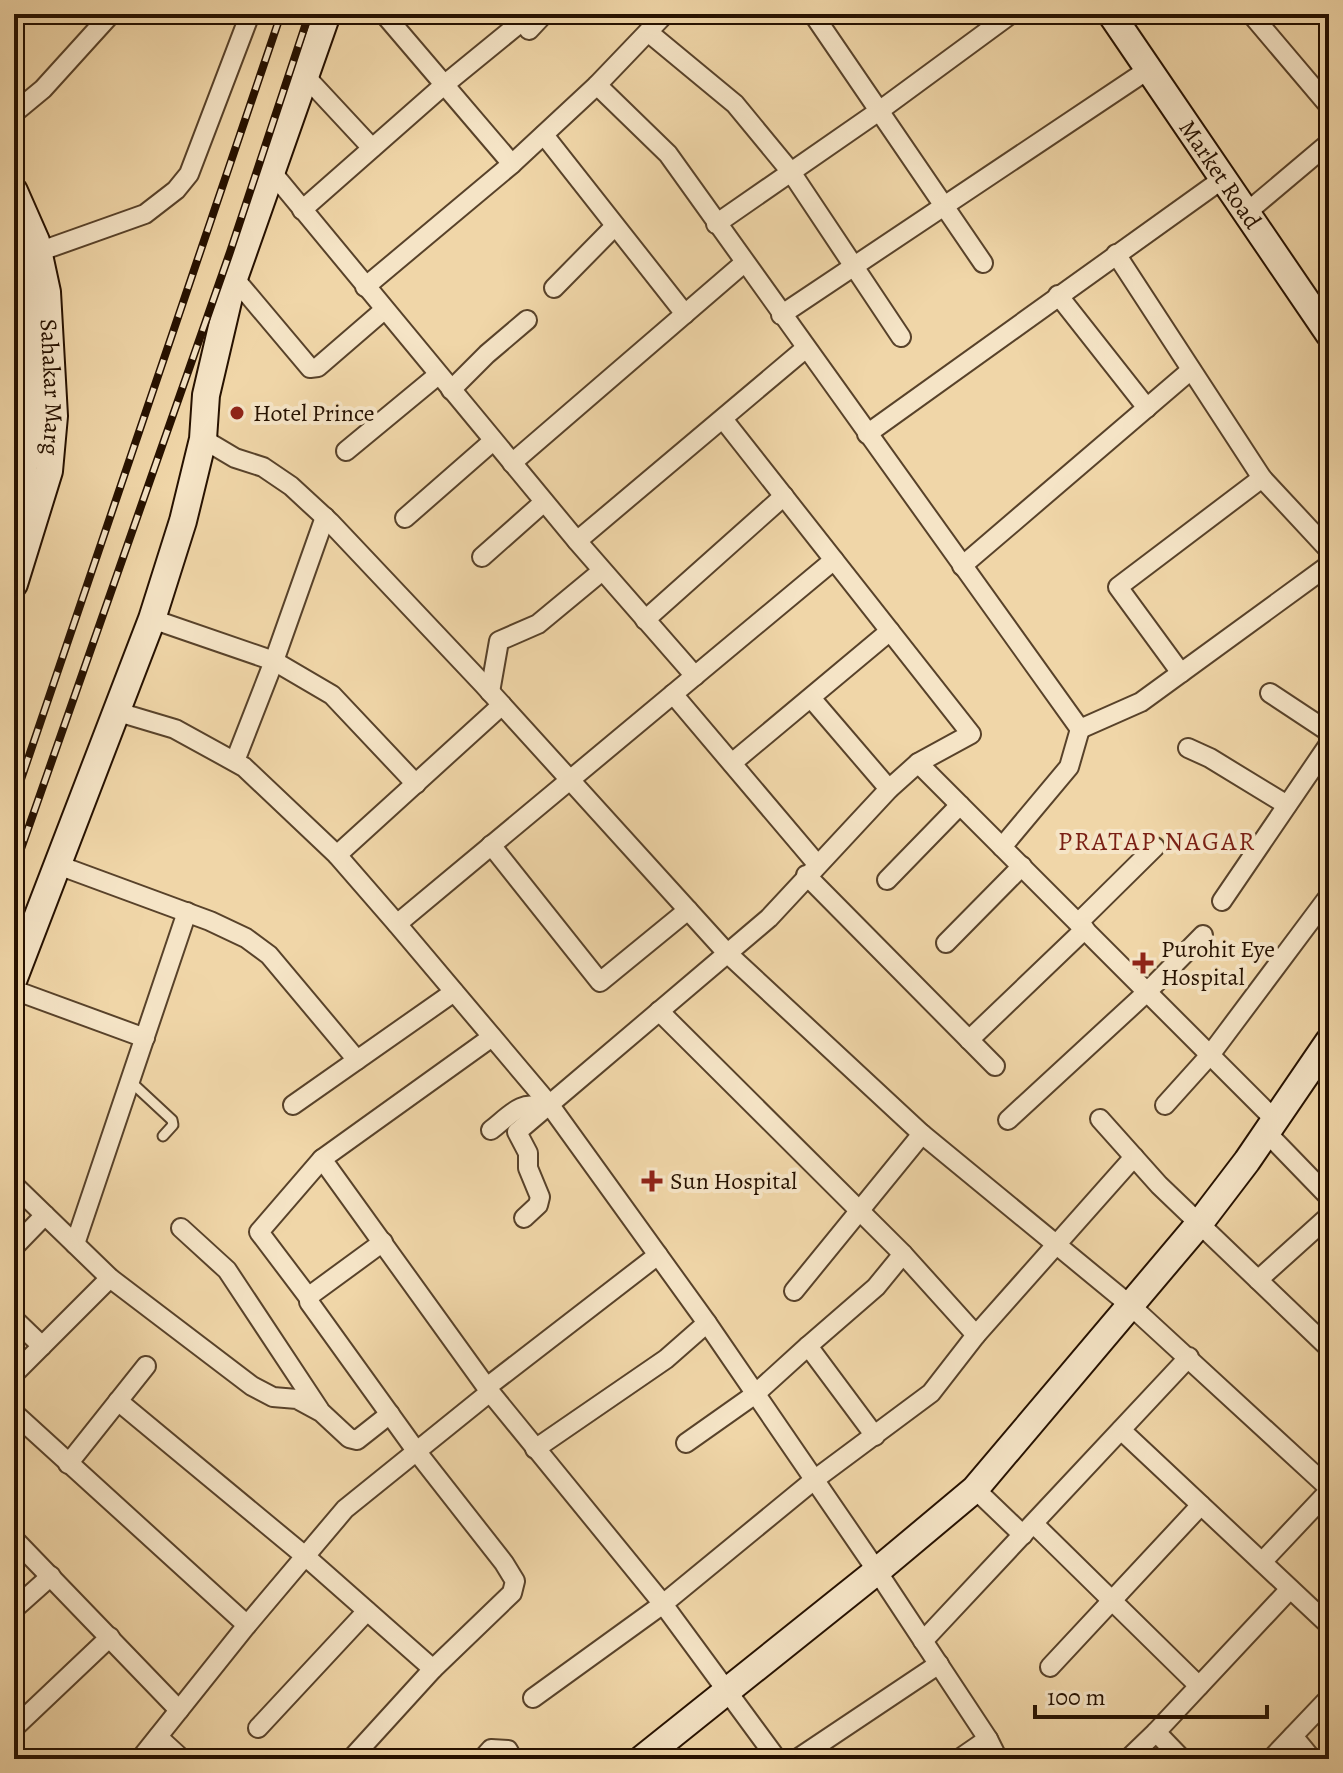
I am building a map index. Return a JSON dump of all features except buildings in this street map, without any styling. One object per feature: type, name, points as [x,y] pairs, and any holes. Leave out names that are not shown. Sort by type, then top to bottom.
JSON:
[{"type":"street","points":[[14,113],[43,89],[111,14]]},
{"type":"street","points":[[26,251],[145,214],[176,190],[189,174],[250,14]]},
{"type":"street","points":[[14,978],[152,619],[183,521],[203,439],[206,395],[235,279],[327,14]]},
{"type":"street","points":[[384,14],[512,164]]},
{"type":"street","points":[[302,210],[444,85],[544,14]]},
{"type":"street","points":[[365,287],[544,135],[665,14]]},
{"type":"street","points":[[813,14],[983,263]]},
{"type":"street","points":[[716,224],[879,111],[1011,14]]},
{"type":"street","name":"Market Road","points":[[1111,14],[1246,213],[1326,322]]},
{"type":"street","points":[[1251,14],[1329,106]]},
{"type":"street","points":[[648,32],[735,104],[791,172],[901,337]]},
{"type":"street","points":[[781,315],[1149,69]]},
{"type":"street","points":[[305,76],[372,148]]},
{"type":"street","points":[[597,85],[668,154],[1080,729]]},
{"type":"street","points":[[544,135],[685,314]]},
{"type":"street","points":[[1246,213],[1329,143]]},
{"type":"street","points":[[271,171],[544,502],[695,676]]},
{"type":"street","points":[[867,434],[1224,178]]},
{"type":"street","name":"Sahakar Marg","points":[[14,191],[26,251],[47,292],[54,416],[49,471],[14,584]]},
{"type":"street","points":[[554,288],[615,226]]},
{"type":"street","name":"Sahakar Marg","points":[[14,503],[24,466],[30,416],[19,295],[26,251]]},
{"type":"street","points":[[1116,254],[1262,478],[1329,550]]},
{"type":"street","points":[[512,463],[744,263]]},
{"type":"street","points":[[235,279],[310,368],[318,367],[384,310]]},
{"type":"street","points":[[1058,295],[1147,408]]},
{"type":"street","points":[[451,390],[527,320]]},
{"type":"street","points":[[577,541],[806,348]]},
{"type":"street","points":[[962,566],[1191,370]]},
{"type":"street","points":[[346,451],[438,375]]},
{"type":"street","points":[[524,1218],[538,1205],[540,1197],[528,1168],[528,1153],[517,1132],[769,918],[889,789],[918,763],[971,734],[723,419]]},
{"type":"street","points":[[203,439],[235,458],[263,467],[291,486],[325,517],[727,953],[922,1134],[1189,1357],[1329,1490],[1262,1562]]},
{"type":"street","points":[[405,518],[493,441]]},
{"type":"street","points":[[1181,673],[1118,587],[1262,478]]},
{"type":"street","points":[[645,620],[784,496]]},
{"type":"street","points":[[482,557],[544,502]]},
{"type":"street","points":[[235,761],[325,517]]},
{"type":"street","points":[[397,924],[834,560]]},
{"type":"street","points":[[1002,847],[1069,767],[1080,729],[1141,702],[1329,565]]},
{"type":"street","points":[[337,855],[416,784],[496,699],[499,641],[538,624],[602,571]]},
{"type":"street","points":[[152,619],[274,661],[332,695],[416,784]]},
{"type":"street","points":[[732,763],[890,631]]},
{"type":"street","points":[[1270,693],[1329,732]]},
{"type":"street","points":[[673,694],[732,763],[812,870],[995,1066]]},
{"type":"street","points":[[811,698],[889,789]]},
{"type":"street","points":[[118,712],[175,729],[244,767],[337,855],[492,1037],[707,1323],[877,1571],[988,1739],[998,1759]]},
{"type":"street","points":[[1222,901],[1329,744]]},
{"type":"street","points":[[1188,748],[1287,805]]},
{"type":"street","points":[[918,763],[1210,1055],[1329,1197]]},
{"type":"street","points":[[887,880],[960,805]]},
{"type":"street","points":[[491,845],[600,982],[688,910]]},
{"type":"street","points":[[969,1040],[1155,847]]},
{"type":"street","points":[[58,865],[187,912],[246,938],[269,955],[357,1060]]},
{"type":"street","points":[[946,943],[1022,866]]},
{"type":"street","points":[[1165,1105],[1210,1055],[1329,896]]},
{"type":"street","points":[[75,1244],[187,912]]},
{"type":"street","points":[[1008,1120],[1147,992],[1203,935]]},
{"type":"street","points":[[14,990],[145,1038]]},
{"type":"street","points":[[293,1105],[454,992]]},
{"type":"street","points":[[659,1011],[903,1254],[976,1335]]},
{"type":"street","points":[[351,1759],[433,1669],[512,1593],[515,1581],[417,1452],[259,1232],[322,1159],[492,1037]]},
{"type":"street","points":[[642,1759],[975,1489],[1199,1224],[1329,1041]]},
{"type":"street","points":[[491,1130],[524,1105],[545,1107]]},
{"type":"street","points":[[1100,1119],[1199,1224],[1329,1348]]},
{"type":"street","points":[[794,1291],[922,1134]]},
{"type":"street","points":[[533,1698],[663,1604],[814,1480],[931,1393],[976,1335],[1134,1157]]},
{"type":"street","points":[[322,1159],[488,1389],[663,1604],[777,1759]]},
{"type":"street","points":[[14,1185],[110,1278],[252,1386],[273,1397],[297,1399],[321,1412]]},
{"type":"street","points":[[14,1247],[45,1215]]},
{"type":"street","points":[[1258,1280],[1329,1216]]},
{"type":"street","points":[[181,1228],[227,1270],[321,1412],[349,1438],[357,1440],[390,1414]]},
{"type":"street","points":[[309,1298],[383,1242]]},
{"type":"street","points":[[686,1443],[754,1395],[876,1287],[903,1254]]},
{"type":"street","points":[[140,1759],[345,1509],[417,1452],[488,1389],[658,1255]]},
{"type":"street","points":[[14,1374],[110,1278]]},
{"type":"street","points":[[14,1319],[42,1346]]},
{"type":"street","points":[[535,1449],[666,1359],[707,1323]]},
{"type":"street","points":[[808,1346],[875,1436]]},
{"type":"street","points":[[923,1641],[1189,1357]]},
{"type":"street","points":[[68,1464],[146,1366]]},
{"type":"street","points":[[118,1401],[305,1556],[433,1669]]},
{"type":"street","points":[[14,1413],[247,1625]]},
{"type":"street","points":[[1121,1430],[1329,1625]]},
{"type":"street","points":[[975,1489],[1113,1600],[1199,1686]]},
{"type":"street","points":[[1050,1667],[1201,1505]]},
{"type":"street","points":[[14,1539],[179,1710]]},
{"type":"street","points":[[14,1609],[51,1576]]},
{"type":"street","points":[[1128,1759],[1290,1589]]},
{"type":"street","points":[[258,1728],[367,1611]]},
{"type":"street","points":[[14,1728],[110,1637]]},
{"type":"street","points":[[797,1759],[939,1664]]},
{"type":"street","points":[[1271,1759],[1329,1698]]},
{"type":"street","points":[[1156,1732],[1182,1759]]},
{"type":"street","points":[[1293,1736],[1312,1759]]},
{"type":"street","points":[[158,1737],[182,1759]]},
{"type":"street","points":[[959,1759],[988,1739]]},
{"type":"street","points":[[482,1759],[491,1749],[508,1750],[513,1759]]},
{"type":"lane","points":[[130,1081],[172,1120],[173,1125],[163,1136]]},
{"type":"railway","points":[[14,800],[281,14]]},
{"type":"railway","points":[[14,869],[230,252],[309,14]]},
{"type":"place","name":"Hotel Prince","points":[[237,413]]},
{"type":"place","name":"Purohit Eye Hospital","points":[[1143,963]]},
{"type":"place","name":"Sun Hospital","points":[[652,1181]]},
{"type":"district","name":"PRATAP NAGAR","points":[[1157,841]]}]
